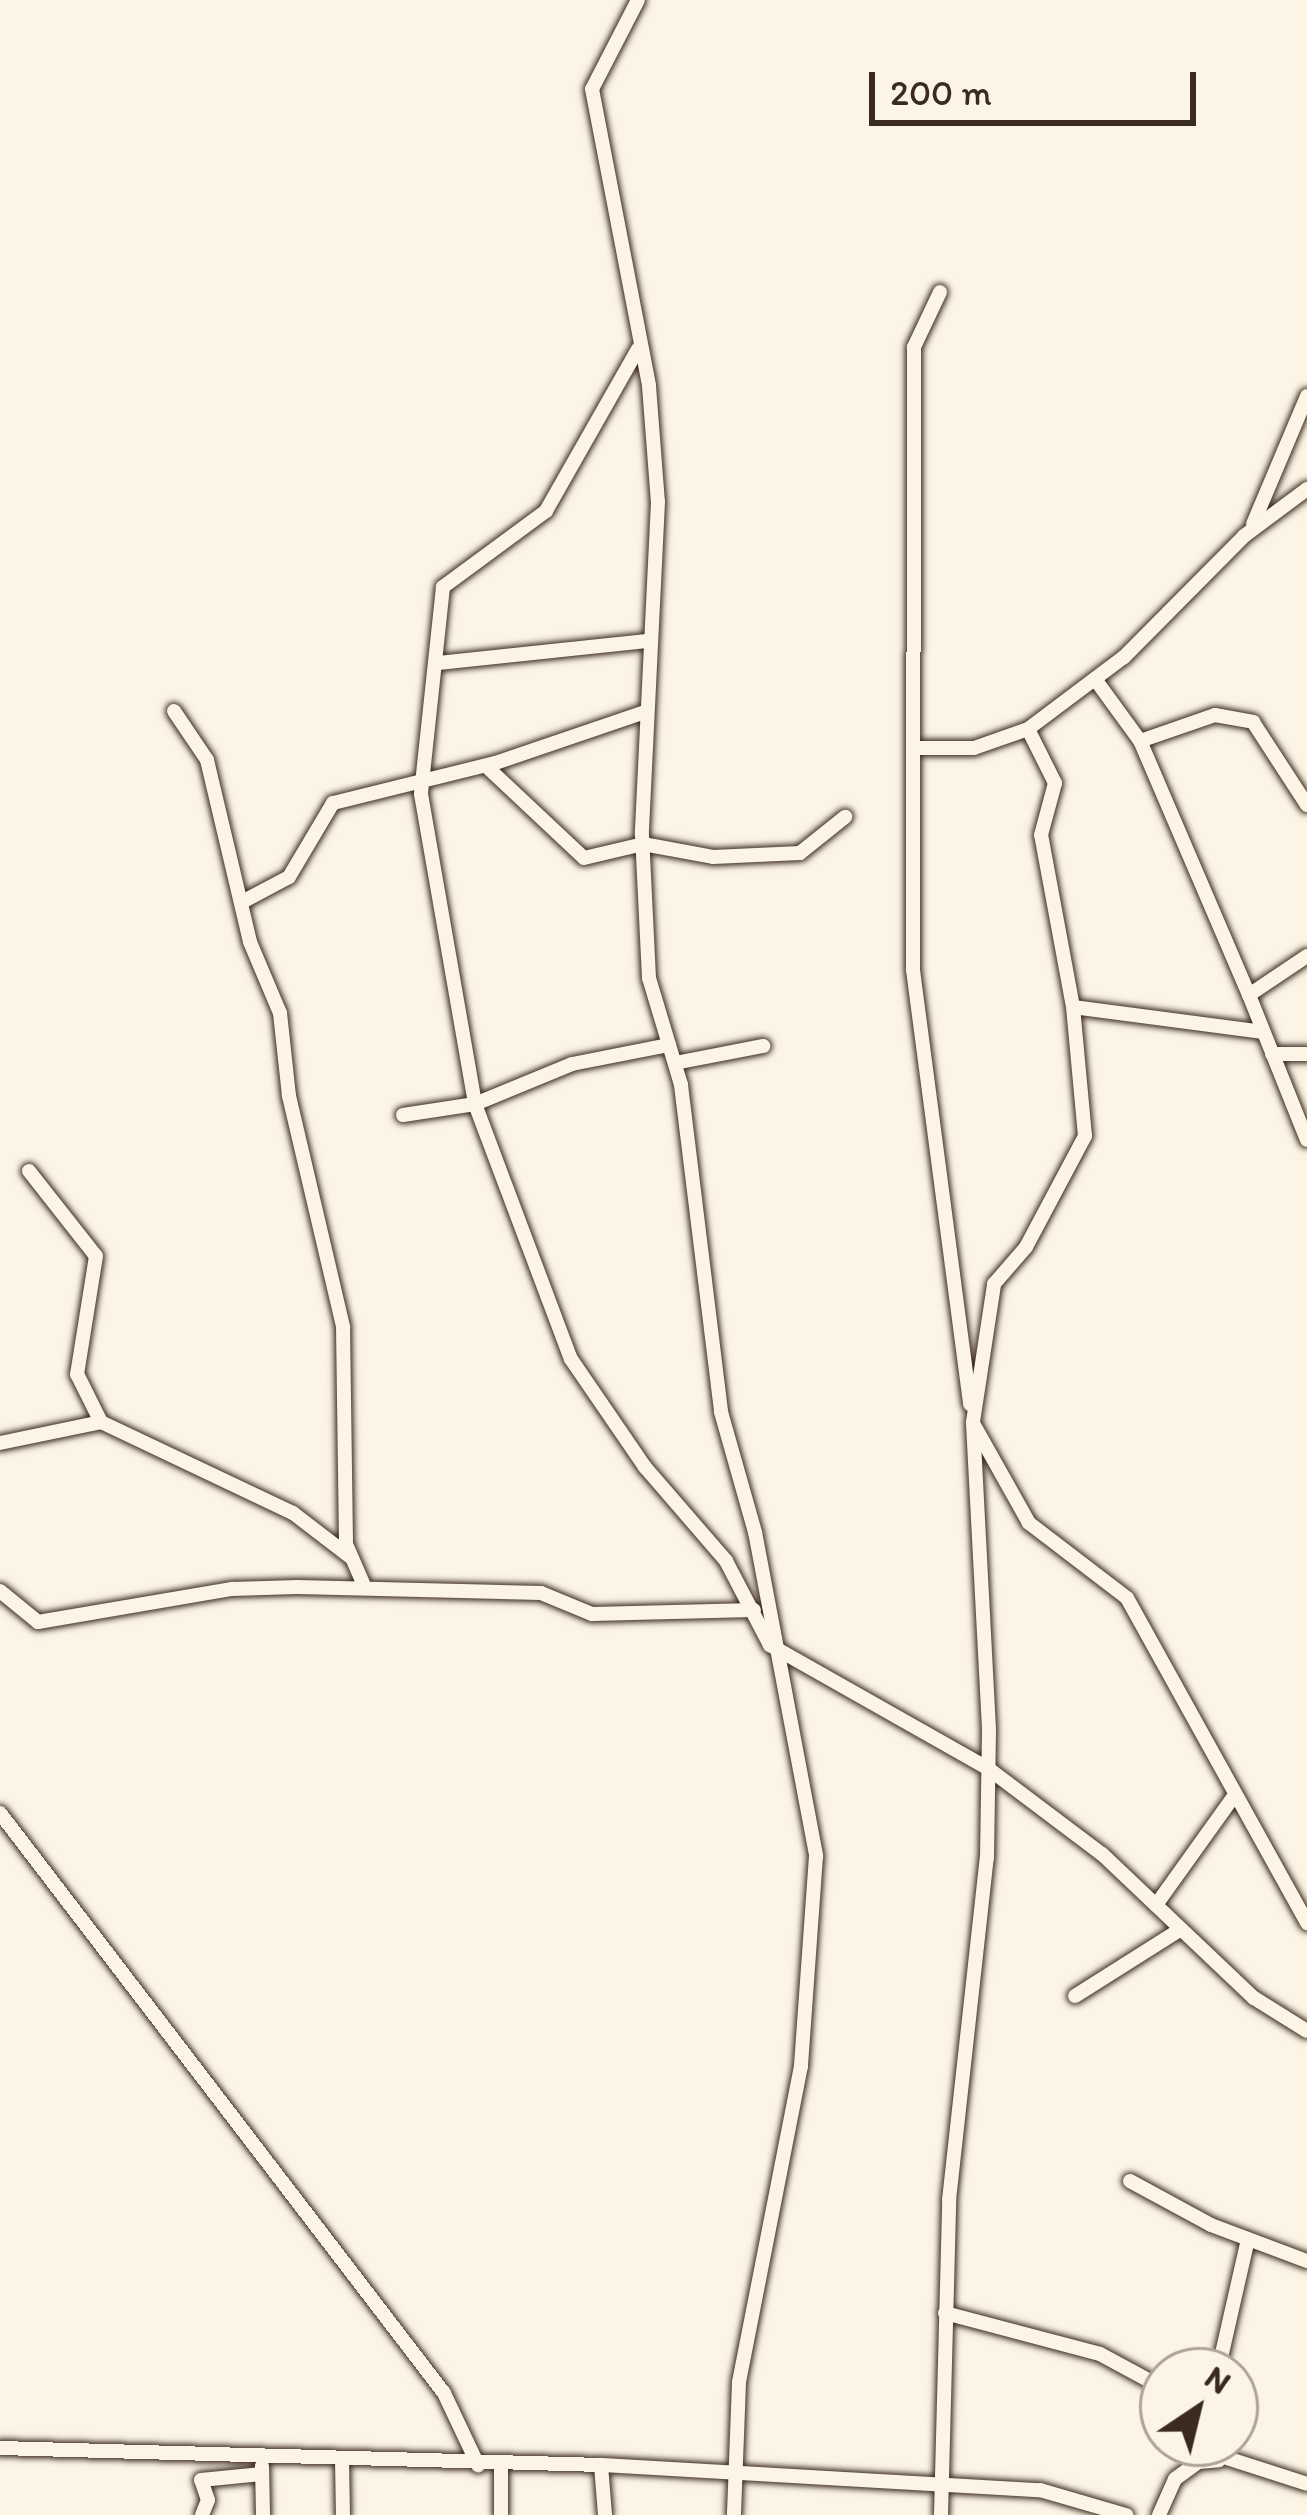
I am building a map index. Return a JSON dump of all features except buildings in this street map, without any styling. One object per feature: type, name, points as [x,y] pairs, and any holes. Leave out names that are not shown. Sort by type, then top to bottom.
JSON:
[{"type":"street","points":[[638,0],[592,89],[638,349],[649,386],[658,502],[645,712],[643,844],[649,978],[675,1064],[721,1412],[755,1532],[759,1610],[816,1856],[802,2066],[739,2383],[734,2515]]},
{"type":"street","points":[[940,292],[914,347],[915,1027],[941,1142],[973,1422],[989,1769],[945,2313],[941,2515]]},
{"type":"street","points":[[638,349],[546,511],[443,587],[423,784],[475,1104],[571,1359],[644,1467],[726,1561],[759,1610]]},
{"type":"street","points":[[1244,536],[1307,396]]},
{"type":"street","points":[[914,748],[974,748],[1028,729],[1095,679],[1244,536],[1307,489]]},
{"type":"street","points":[[438,663],[647,641]]},
{"type":"street","points":[[1095,679],[1140,741],[1307,1140]]},
{"type":"street","points":[[174,711],[206,760],[242,902],[280,1013],[289,1096],[343,1327],[350,1556],[365,1588]]},
{"type":"street","points":[[242,902],[289,877],[333,803],[486,766],[645,712]]},
{"type":"street","points":[[1140,741],[1215,715],[1253,722],[1307,805]]},
{"type":"street","points":[[1028,729],[1055,783],[1041,835],[1072,1007],[1085,1136],[1026,1246],[994,1284],[973,1422],[1029,1523],[1127,1598],[1307,1922]]},
{"type":"street","points":[[486,766],[584,858],[643,844],[713,856],[800,853],[845,817]]},
{"type":"street","points":[[1249,995],[1307,956]]},
{"type":"street","points":[[1072,1007],[1263,1032]]},
{"type":"street","points":[[403,1115],[475,1104],[572,1064],[669,1045]]},
{"type":"street","points":[[675,1064],[763,1046]]},
{"type":"street","points":[[1272,1054],[1307,1054]]},
{"type":"street","points":[[29,1171],[96,1256],[77,1374],[101,1422]]},
{"type":"street","points":[[0,1443],[101,1422],[292,1513],[350,1556]]},
{"type":"street","points":[[0,1592],[38,1622],[232,1589],[542,1593],[592,1614],[759,1610]]},
{"type":"street","points":[[770,1645],[989,1769],[1156,1905],[1255,1998],[1307,2031]]},
{"type":"street","points":[[1156,1905],[1234,1796]]},
{"type":"street","points":[[0,1813],[444,2392],[478,2465]]},
{"type":"street","points":[[1075,1996],[1181,1928]]},
{"type":"street","points":[[1130,2181],[1248,2239],[1307,2261]]},
{"type":"street","points":[[1223,2347],[1248,2239]]},
{"type":"street","points":[[945,2313],[1100,2354],[1139,2375]]},
{"type":"street","points":[[0,2448],[262,2465],[342,2460],[601,2465],[940,2488],[1040,2490],[1126,2515]]},
{"type":"street","points":[[342,2460],[343,2515]]},
{"type":"street","points":[[202,2515],[208,2500],[201,2480],[262,2465]]},
{"type":"street","points":[[262,2465],[263,2515]]},
{"type":"street","points":[[500,2465],[501,2515]]},
{"type":"street","points":[[601,2465],[604,2515]]},
{"type":"street","points":[[1159,2515],[1175,2479],[1191,2467]]},
{"type":"street","points":[[1255,2467],[1307,2484]]}]
